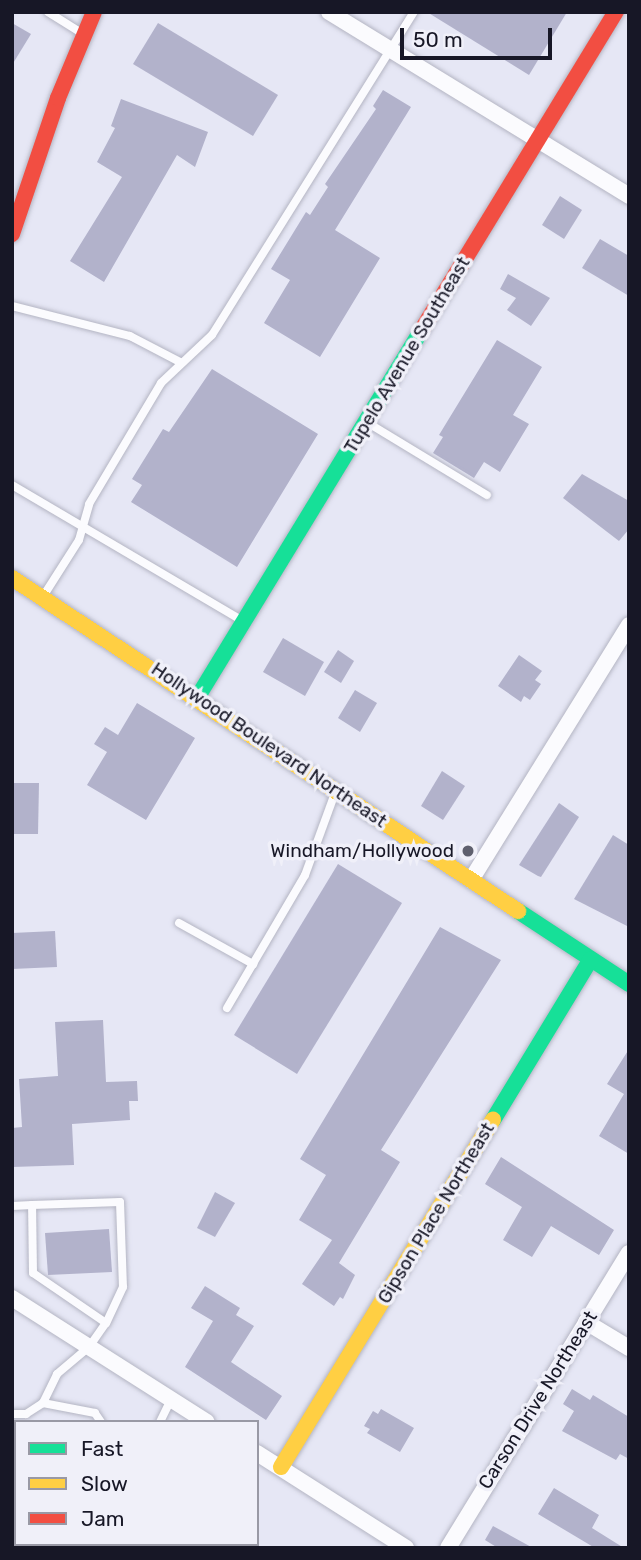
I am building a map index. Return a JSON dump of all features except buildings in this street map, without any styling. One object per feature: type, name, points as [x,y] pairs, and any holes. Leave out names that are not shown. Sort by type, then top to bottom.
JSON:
[{"type":"main road","points":[[12,234],[94,12]]},
{"type":"main road","name":"Tupelo Avenue Southeast","points":[[197,698],[616,12]]},
{"type":"main road","name":"Hollywood Boulevard Northeast","points":[[12,578],[629,985]]},
{"type":"main road","name":"Gipson Place Northeast","points":[[281,1467],[591,959]]},
{"type":"street","points":[[329,12],[629,196]]},
{"type":"street","points":[[471,880],[629,625]]},
{"type":"street","name":"Carson Drive Northeast","points":[[448,1548],[629,1253]]},
{"type":"street","points":[[12,1298],[204,1420]]},
{"type":"street","points":[[586,1322],[629,1348]]},
{"type":"street","points":[[259,1454],[406,1548]]},
{"type":"lane","points":[[48,12],[85,34]]},
{"type":"lane","points":[[42,597],[83,525],[89,504],[161,383],[180,362],[212,335],[414,12]]},
{"type":"lane","points":[[12,306],[130,335],[180,362]]},
{"type":"lane","points":[[366,422],[487,495]]},
{"type":"lane","points":[[12,485],[243,622]]},
{"type":"lane","points":[[226,1007],[305,875],[337,791]]},
{"type":"lane","points":[[179,923],[253,964]]},
{"type":"lane","points":[[12,1206],[120,1202],[123,1287],[106,1323],[89,1348],[57,1374],[43,1404],[26,1414],[12,1413]]},
{"type":"lane","points":[[32,1205],[33,1273],[106,1323]]},
{"type":"lane","points":[[161,1420],[171,1399]]},
{"type":"lane","points":[[43,1404],[95,1413],[100,1420]]},
{"type":"traffic: fast","points":[[197,698],[421,331]]},
{"type":"traffic: fast","points":[[518,911],[629,984]]},
{"type":"traffic: fast","points":[[493,1120],[591,959]]},
{"type":"traffic: slow","points":[[12,578],[518,911]]},
{"type":"traffic: slow","points":[[281,1467],[493,1120]]},
{"type":"traffic: jam","points":[[12,234],[58,98],[94,12]]},
{"type":"traffic: jam","points":[[421,331],[616,12]]},
{"type":"place","name":"Windham/Hollywood","points":[[468,851]]}]
